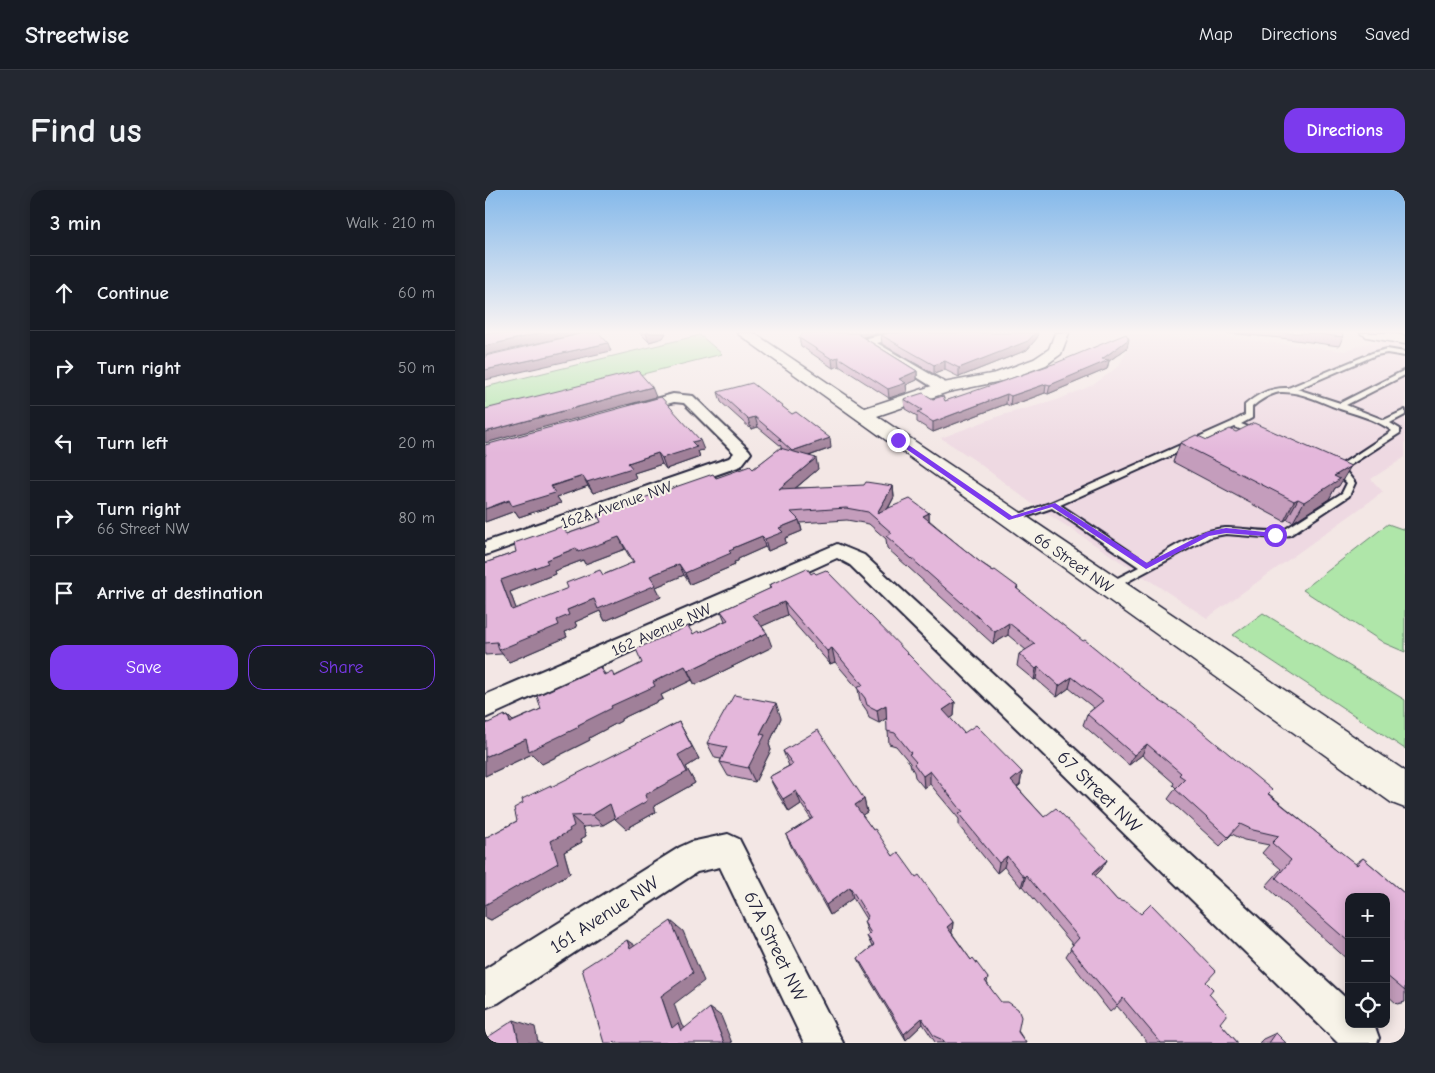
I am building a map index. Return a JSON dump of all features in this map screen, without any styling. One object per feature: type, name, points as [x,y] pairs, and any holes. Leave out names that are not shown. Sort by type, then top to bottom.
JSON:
[{"type":"main road","name":"66 Street NW","points":[[801,373],[1405,791]]},
{"type":"main road","points":[[861,415],[944,388],[1000,377],[1011,373]]},
{"type":"street","points":[[919,373],[944,388]]},
{"type":"street","name":"162A Avenue NW","points":[[485,549],[735,462],[743,453],[688,399],[673,398],[617,414]]},
{"type":"street","name":"162 Avenue NW","points":[[485,707],[837,550]]},
{"type":"street","name":"67 Street NW","points":[[837,550],[857,560],[1358,1041]]},
{"type":"street","name":"161 Avenue NW","points":[[485,990],[691,858],[728,850]]},
{"type":"street","name":"67A Street NW","points":[[728,850],[824,1043]]},
{"type":"lane","points":[[1011,519],[1053,505],[1235,424],[1249,416],[1248,408],[1256,400],[1268,393],[1289,390],[1330,373]]},
{"type":"lane","points":[[1339,406],[1403,373]]},
{"type":"lane","points":[[1289,390],[1385,423],[1397,431],[1339,469]]},
{"type":"lane","points":[[1385,423],[1405,412]]},
{"type":"lane","points":[[1235,424],[1268,438]]},
{"type":"lane","points":[[1110,587],[1207,534],[1226,530],[1275,535],[1287,533],[1346,494],[1351,483],[1339,469],[1323,462]]},
{"type":"lane","points":[[1053,505],[1146,567]]},
{"type":"shaded area","points":[[1110,373],[1405,373],[1405,457],[1371,479],[1383,492],[1207,618],[1031,503],[976,461],[941,438],[999,416],[1057,400],[1093,385]]},
{"type":"green space","points":[[544,373],[648,373],[485,414],[485,387]]},
{"type":"green space","points":[[1388,524],[1405,530],[1405,652],[1384,643],[1303,590]]},
{"type":"green space","points":[[1263,613],[1405,700],[1405,749],[1233,635]]},
{"type":"building","points":[[631,373],[640,373],[652,387],[485,432],[485,409]]},
{"type":"building","points":[[863,373],[913,373],[899,379],[906,383],[888,389]]},
{"type":"building","points":[[1027,373],[1079,373],[1050,385],[1046,384],[1011,396],[1007,394],[933,422],[917,412],[922,410],[904,399],[923,393],[933,399],[943,396],[945,401]]},
{"type":"building","points":[[752,383],[792,414],[796,412],[830,438],[792,451],[755,417],[748,419],[718,392]]},
{"type":"building","points":[[661,397],[700,440],[692,442],[697,447],[662,458],[658,453],[628,463],[632,468],[587,482],[583,476],[551,486],[555,493],[512,506],[509,500],[485,509],[485,445]]},
{"type":"building","points":[[1254,423],[1351,466],[1334,476],[1340,479],[1304,502],[1298,499],[1294,501],[1180,443],[1196,435],[1207,440],[1230,429],[1236,432]]},
{"type":"building","points":[[780,448],[816,458],[779,489],[864,485],[866,482],[893,486],[877,513],[910,499],[929,513],[923,516],[980,562],[993,571],[995,570],[1018,587],[1016,588],[1083,641],[1085,640],[1160,701],[1181,714],[1272,790],[1268,794],[1357,865],[1363,858],[1405,894],[1405,991],[1390,978],[1390,893],[1345,893],[1345,938],[1276,878],[1291,860],[1272,843],[1279,836],[1253,830],[1240,824],[1228,837],[1175,789],[1185,779],[1179,775],[1181,773],[1147,744],[1134,755],[1087,714],[1103,701],[1072,677],[1059,686],[1038,667],[1036,669],[1019,654],[1035,644],[1009,623],[995,632],[886,536],[892,533],[868,512],[846,508],[791,512],[799,520],[779,528],[783,532],[765,539],[762,536],[733,548],[729,551],[731,553],[685,573],[679,564],[650,576],[656,585],[598,609],[594,599],[567,610],[569,615],[557,620],[559,625],[499,650],[497,642],[485,643],[485,563],[516,552],[514,543],[563,526],[567,534],[601,522],[597,514],[713,474],[716,478],[750,466],[753,469]],"holes":[[[619,537],[634,562],[603,575],[600,570],[566,583],[568,588],[512,610],[501,580],[548,563],[546,560],[576,548],[578,552]]]},
{"type":"building","points":[[807,568],[811,574],[826,570],[955,702],[943,710],[964,733],[976,725],[1022,772],[1011,781],[1044,817],[1056,808],[1107,860],[1093,873],[1117,900],[1128,903],[1141,914],[1151,904],[1216,971],[1206,982],[1213,989],[1209,994],[1227,1014],[1220,1023],[1238,1043],[1161,1043],[1123,998],[1117,1005],[1070,948],[1079,938],[1026,875],[1024,877],[1007,856],[999,863],[959,814],[963,812],[930,771],[923,776],[914,764],[916,762],[909,754],[911,753],[895,733],[887,731],[886,705],[877,710],[867,705],[865,698],[857,688],[863,685],[832,648],[827,651],[784,602],[753,615],[767,633],[688,671],[685,666],[653,682],[655,686],[611,706],[612,708],[578,725],[579,727],[529,751],[526,739],[485,757],[485,721],[486,724],[505,715],[505,717],[508,716],[510,723],[541,709],[537,696],[600,667],[604,675],[612,671],[614,677],[642,663],[636,649],[688,626],[693,634],[728,620],[721,611],[771,588],[769,585]]},
{"type":"building","points":[[734,695],[776,703],[760,734],[765,735],[748,768],[720,762],[727,747],[707,743]]},
{"type":"building","points":[[679,722],[692,747],[678,755],[687,772],[645,795],[647,801],[615,819],[610,804],[592,815],[571,816],[574,826],[569,829],[570,831],[551,841],[558,863],[485,905],[485,838],[517,821],[514,808],[523,803],[522,799],[551,785],[551,787]]},
{"type":"building","points":[[818,730],[864,799],[855,805],[873,830],[875,829],[893,856],[898,852],[916,877],[919,875],[953,922],[947,927],[971,960],[973,958],[988,978],[985,981],[1001,1002],[1008,1002],[1018,1009],[1021,1017],[1018,1032],[1026,1043],[944,1043],[943,1040],[934,1036],[922,1018],[904,1034],[858,958],[874,945],[867,936],[871,933],[864,922],[868,916],[850,887],[826,905],[786,835],[813,818],[796,791],[783,799],[769,777],[793,764],[783,751]]},
{"type":"building","points":[[671,921],[693,973],[661,996],[672,1028],[678,1023],[681,1031],[710,1008],[724,1043],[615,1043],[614,1041],[612,1043],[604,1043],[582,969],[627,940],[630,949]]},
{"type":"building","points":[[514,1020],[519,1043],[485,1043],[485,1039]]},
{"type":"building","points":[[1276,1033],[1286,1043],[1269,1043]]},
{"type":"route","points":[[898,440],[1011,519],[1053,505],[1146,567],[1207,534],[1226,530],[1275,535]]}]
